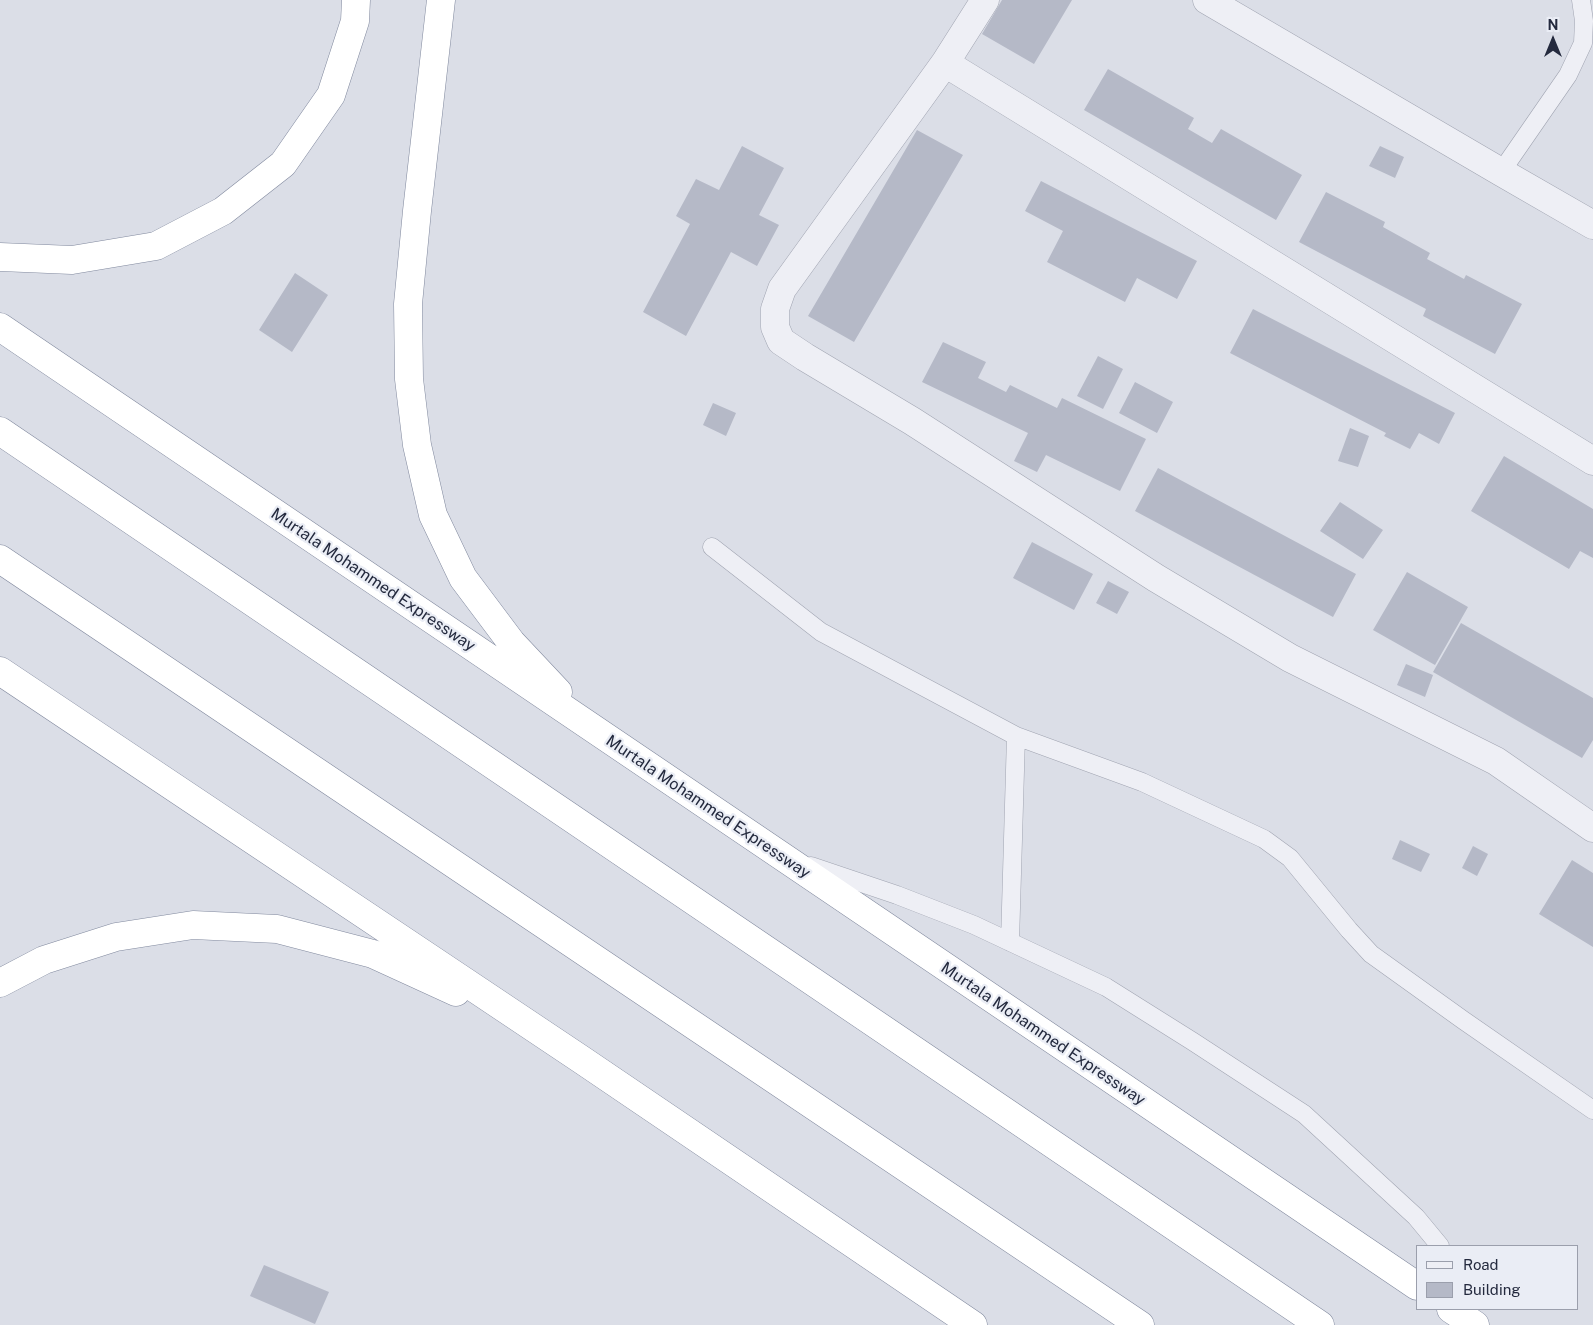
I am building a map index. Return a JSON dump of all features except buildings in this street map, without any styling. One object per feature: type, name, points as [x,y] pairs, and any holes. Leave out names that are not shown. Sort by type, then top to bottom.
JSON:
[{"type":"highway","points":[[0,257],[72,260],[156,246],[223,211],[283,164],[331,95],[355,22],[356,0]]},
{"type":"highway","points":[[441,0],[408,304],[409,380],[417,445],[433,515],[463,578],[511,642],[567,702],[642,762]]},
{"type":"highway","name":"Murtala Mohammed Expressway","points":[[0,327],[1416,1285]]},
{"type":"highway","points":[[0,431],[1320,1325]]},
{"type":"highway","points":[[0,559],[1140,1325]]},
{"type":"highway","points":[[0,671],[582,1060],[973,1325]]},
{"type":"highway","points":[[0,984],[44,960],[116,937],[193,925],[277,929],[373,954],[468,998],[582,1060]]},
{"type":"highway","points":[[1452,1310],[1475,1325]]},
{"type":"street","points":[[985,0],[945,63],[782,289],[775,309],[775,328],[781,341],[912,421],[1181,593],[1290,658],[1496,761],[1593,828]]},
{"type":"street","points":[[1207,0],[1593,224]]},
{"type":"street","points":[[945,63],[1593,461]]},
{"type":"lane","points":[[1501,172],[1568,75],[1583,43],[1584,22],[1581,0]]},
{"type":"lane","points":[[712,547],[820,632],[1016,736],[1142,782],[1264,840],[1290,858],[1371,954],[1593,1110]]},
{"type":"lane","points":[[1010,942],[1016,736]]},
{"type":"lane","points":[[781,857],[897,895],[974,925],[1106,987],[1304,1114],[1416,1217],[1439,1245]]},
{"type":"lane","points":[[1480,1310],[1485,1325]]}]
